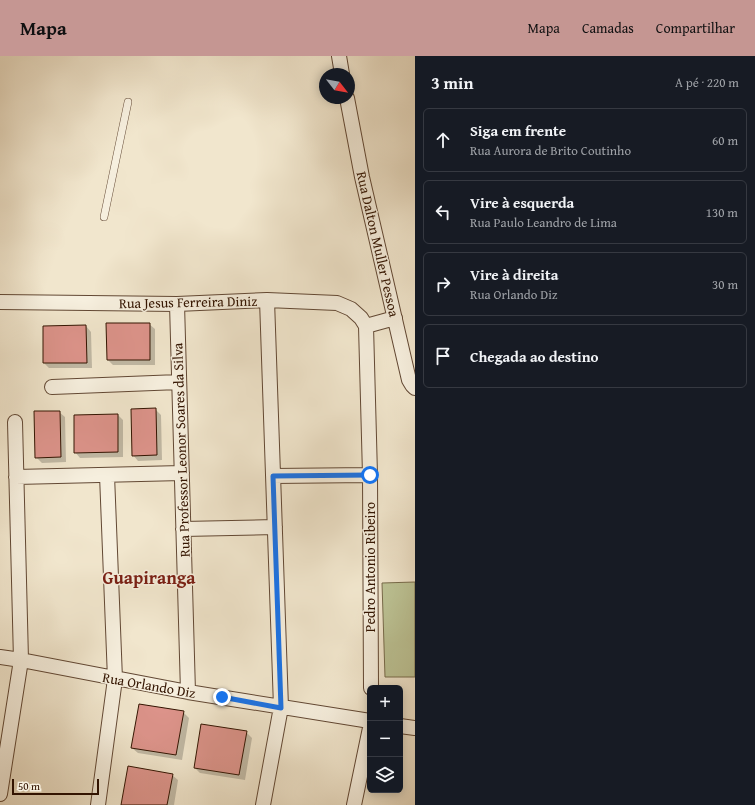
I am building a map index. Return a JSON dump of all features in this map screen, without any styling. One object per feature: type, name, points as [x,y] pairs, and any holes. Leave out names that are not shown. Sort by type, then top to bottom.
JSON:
[{"type":"street","points":[[339,56],[341,68]]},
{"type":"street","name":"Rua Dalton Muller Pessoa","points":[[348,104],[362,177],[409,380],[415,388]]},
{"type":"street","points":[[263,805],[281,708],[267,300]]},
{"type":"street","name":"Rua Jesus Ferreira Diniz","points":[[0,302],[176,304],[267,300],[337,303],[350,309],[361,318],[366,326]]},
{"type":"street","name":"Rua Professor Leonor Soares da Silva","points":[[176,304],[188,692]]},
{"type":"street","points":[[366,326],[395,318]]},
{"type":"street","name":"Pedro Antonio Ribeiro","points":[[366,326],[370,475],[371,685]]},
{"type":"street","points":[[52,387],[179,382]]},
{"type":"street","points":[[0,794],[21,660],[16,422]]},
{"type":"street","points":[[16,477],[182,473]]},
{"type":"street","points":[[98,805],[115,679],[107,475]]},
{"type":"street","points":[[273,476],[370,475]]},
{"type":"street","points":[[183,529],[275,527]]},
{"type":"street","name":"Rua Orlando Diz","points":[[0,657],[188,692],[367,721]]},
{"type":"street","points":[[403,726],[415,728]]},
{"type":"street","points":[[354,805],[367,742]]},
{"type":"lane","points":[[104,217],[128,102]]},
{"type":"green space","points":[[415,582],[415,677],[385,677],[382,583]]},
{"type":"building","points":[[106,323],[150,323],[150,360],[107,360]]},
{"type":"building","points":[[86,325],[87,363],[43,363],[43,326]]},
{"type":"building","points":[[156,408],[157,455],[132,456],[131,409]]},
{"type":"building","points":[[34,411],[60,411],[61,457],[35,458]]},
{"type":"building","points":[[118,414],[118,452],[74,453],[74,415]]},
{"type":"building","points":[[139,704],[184,711],[176,755],[131,748]]},
{"type":"building","points":[[201,724],[247,731],[239,775],[194,768]]},
{"type":"building","points":[[128,766],[173,774],[167,805],[121,805]]},
{"type":"district","name":"Guapiranga","points":[[149,577]]},
{"type":"route","points":[[222,697],[281,708],[273,476],[370,475]]}]
